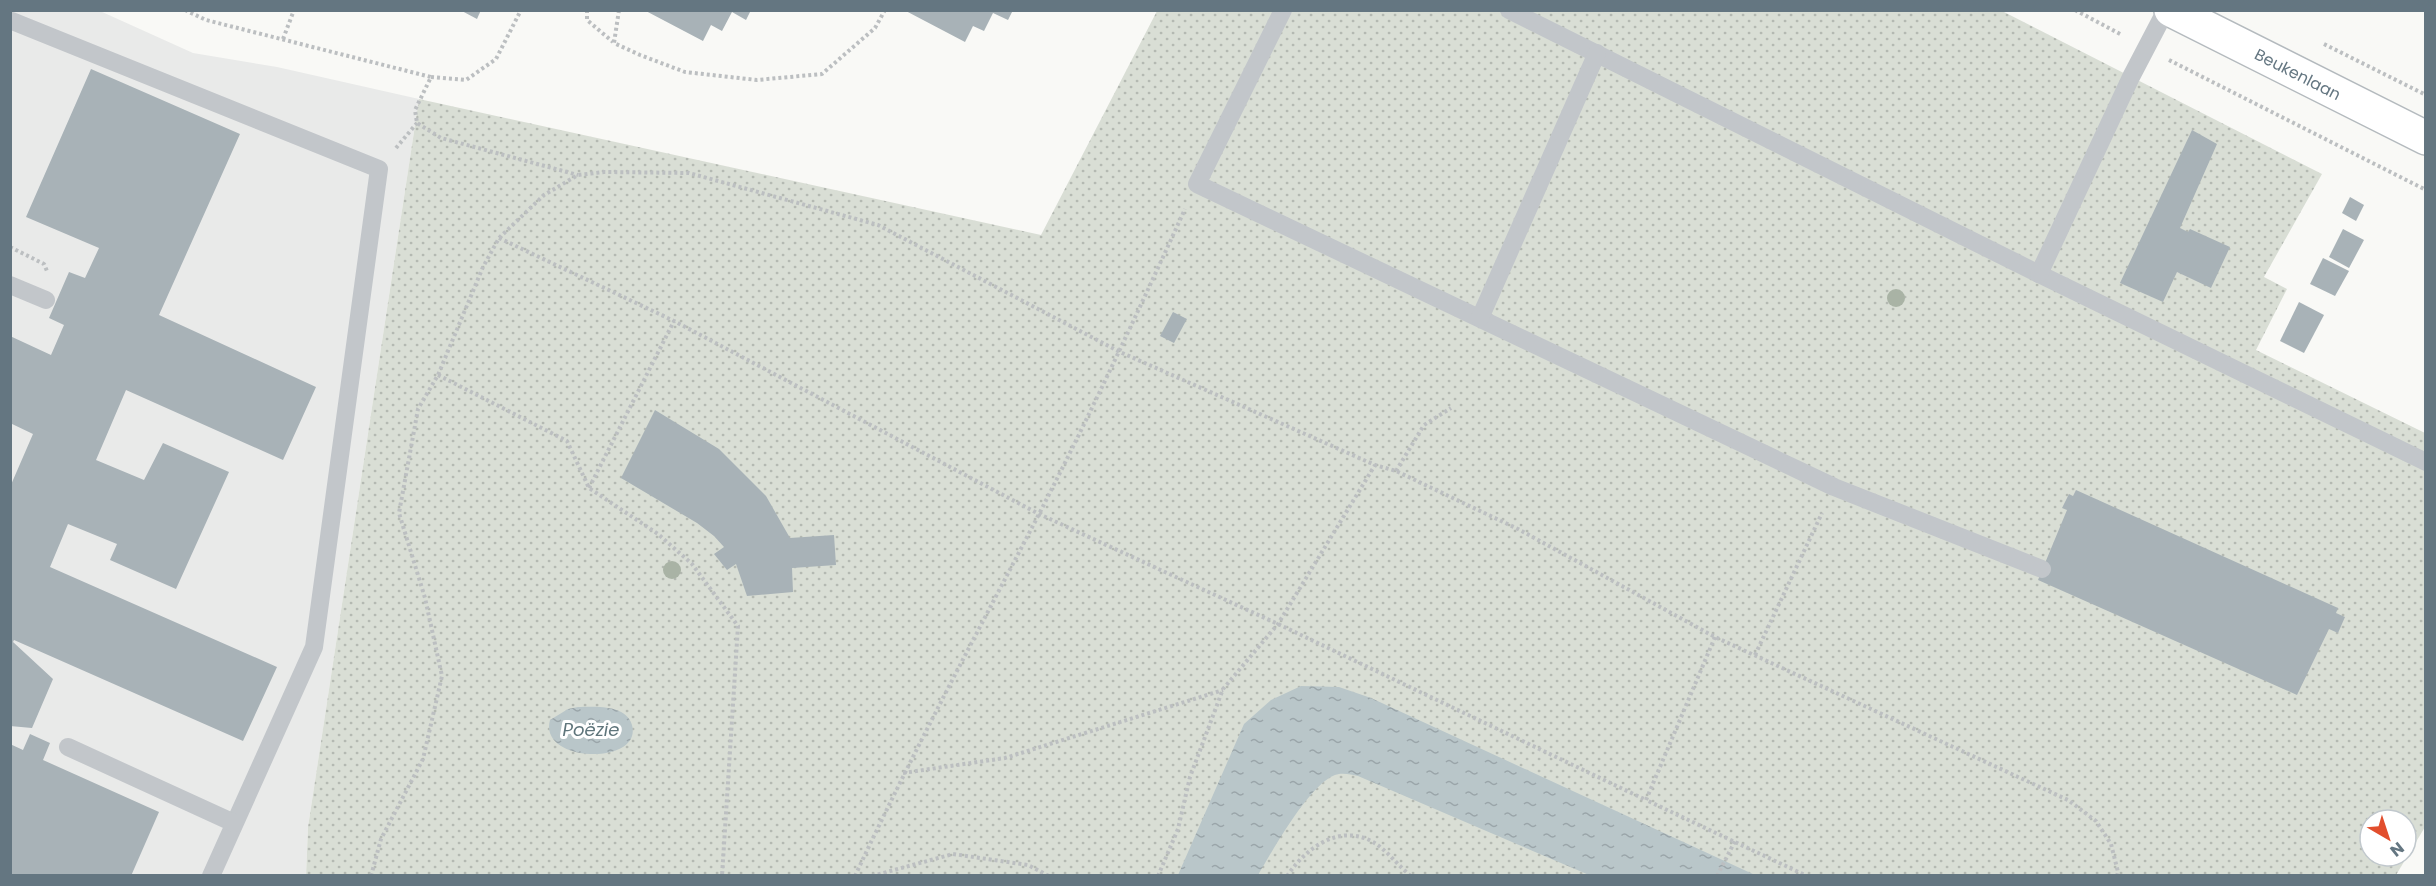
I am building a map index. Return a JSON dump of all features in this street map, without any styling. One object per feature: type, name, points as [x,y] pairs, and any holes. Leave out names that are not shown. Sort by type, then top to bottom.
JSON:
[{"type":"street","name":"Beukenlaan","points":[[2171,10],[2426,138]]},
{"type":"lane","points":[[1283,10],[1197,184],[1834,487],[2042,569]]},
{"type":"lane","points":[[1509,10],[2038,274],[2426,462]]},
{"type":"lane","points":[[2038,274],[2166,10]]},
{"type":"lane","points":[[11,22],[379,169],[314,647],[211,876]]},
{"type":"lane","points":[[1480,318],[1597,52]]},
{"type":"lane","points":[[10,285],[46,300]]},
{"type":"lane","points":[[68,747],[234,823]]},
{"type":"path","points":[[185,10],[206,20],[431,77],[466,80],[496,59],[521,10]]},
{"type":"path","points":[[283,39],[294,10]]},
{"type":"path","points":[[587,10],[587,20],[614,43],[685,72],[758,80],[822,74],[874,28],[885,10]]},
{"type":"path","points":[[614,43],[620,10]]},
{"type":"path","points":[[2075,10],[2426,190]]},
{"type":"path","points":[[2320,42],[2426,95]]},
{"type":"path","points":[[431,77],[415,110],[417,123],[441,138],[578,175],[604,172],[689,173],[878,225],[1120,352],[1375,465],[1396,471],[1518,529],[1715,636],[2068,800],[2096,821],[2111,844],[2117,876]]},
{"type":"path","points":[[371,876],[381,838],[423,759],[442,676],[425,598],[399,513],[418,409],[438,375],[483,267],[499,238],[544,195],[578,175]]},
{"type":"path","points":[[855,876],[903,773],[1039,514],[1120,352],[1197,184]]},
{"type":"path","points":[[499,238],[674,321],[1039,514],[1278,624],[1807,876]]},
{"type":"path","points":[[589,488],[674,321]]},
{"type":"path","points":[[438,375],[567,441],[589,488],[658,534],[692,564],[738,626],[722,876]]},
{"type":"path","points":[[1396,471],[1424,425],[1451,408]]},
{"type":"path","points":[[1158,876],[1178,830],[1190,777],[1223,689],[1278,624],[1375,465]]},
{"type":"path","points":[[1755,655],[1834,487]]},
{"type":"path","points":[[1646,800],[1715,636]]},
{"type":"path","points":[[903,773],[1005,758],[1223,689]]},
{"type":"path","points":[[1287,876],[1295,864],[1318,843],[1344,834],[1372,842],[1411,876]]},
{"type":"path","points":[[1718,876],[1735,841]]},
{"type":"path","points":[[872,876],[953,854],[1028,865],[1049,876]]},
{"type":"shaded area","points":[[10,11],[100,11],[193,53],[277,67],[419,99],[308,827],[306,875],[11,875]]},
{"type":"shaded area","points":[[1157,11],[2002,11],[2322,174],[2264,277],[2287,289],[2256,350],[2425,433],[2425,827],[2418,839],[2418,808],[2358,808],[2358,868],[2400,868],[2396,875],[306,876],[308,827],[419,99],[1041,235]]},
{"type":"water","points":[[1301,686],[1339,687],[1371,698],[1755,875],[1589,875],[1358,776],[1339,774],[1317,788],[1305,802],[1258,875],[1178,875],[1244,724],[1271,700]]},
{"type":"water","name":"Poëzie","points":[[609,708],[623,713],[632,725],[631,738],[622,748],[608,753],[591,754],[559,745],[551,734],[550,720],[568,709]]},
{"type":"building","points":[[460,10],[481,10],[477,19]]},
{"type":"building","points":[[644,10],[751,10],[746,20],[732,12],[722,31],[711,25],[703,41]]},
{"type":"building","points":[[904,10],[1013,10],[1008,20],[993,13],[984,31],[973,26],[965,42]]},
{"type":"building","points":[[91,69],[240,134],[159,315],[316,387],[283,460],[126,390],[96,460],[144,480],[163,443],[229,472],[176,589],[110,560],[117,544],[68,524],[50,567],[277,667],[243,741],[14,640],[13,642],[53,679],[32,728],[10,726],[10,487],[33,434],[10,423],[10,336],[51,355],[64,325],[49,318],[69,272],[85,278],[99,248],[26,217]]},
{"type":"building","points":[[2192,130],[2217,144],[2180,228],[2188,232],[2190,229],[2230,247],[2211,288],[2177,272],[2163,302],[2120,283]]},
{"type":"building","points":[[2350,197],[2364,205],[2356,221],[2342,213]]},
{"type":"building","points":[[2343,229],[2364,240],[2349,268],[2329,257]]},
{"type":"building","points":[[2323,258],[2349,271],[2335,296],[2310,284]]},
{"type":"building","points":[[2299,302],[2324,315],[2304,353],[2280,341]]},
{"type":"building","points":[[1173,312],[1187,319],[1174,343],[1160,336]]},
{"type":"building","points":[[655,410],[719,449],[766,496],[790,538],[834,535],[836,565],[792,568],[793,592],[747,596],[736,564],[727,570],[714,554],[724,547],[714,536],[697,523],[621,478]]},
{"type":"building","points":[[2076,490],[2338,608],[2336,613],[2345,617],[2338,633],[2329,629],[2297,695],[2038,580],[2067,510],[2062,508],[2069,494],[2073,496]]},
{"type":"building","points":[[30,734],[50,743],[43,760],[159,812],[131,876],[10,876],[10,744],[23,750]]}]
